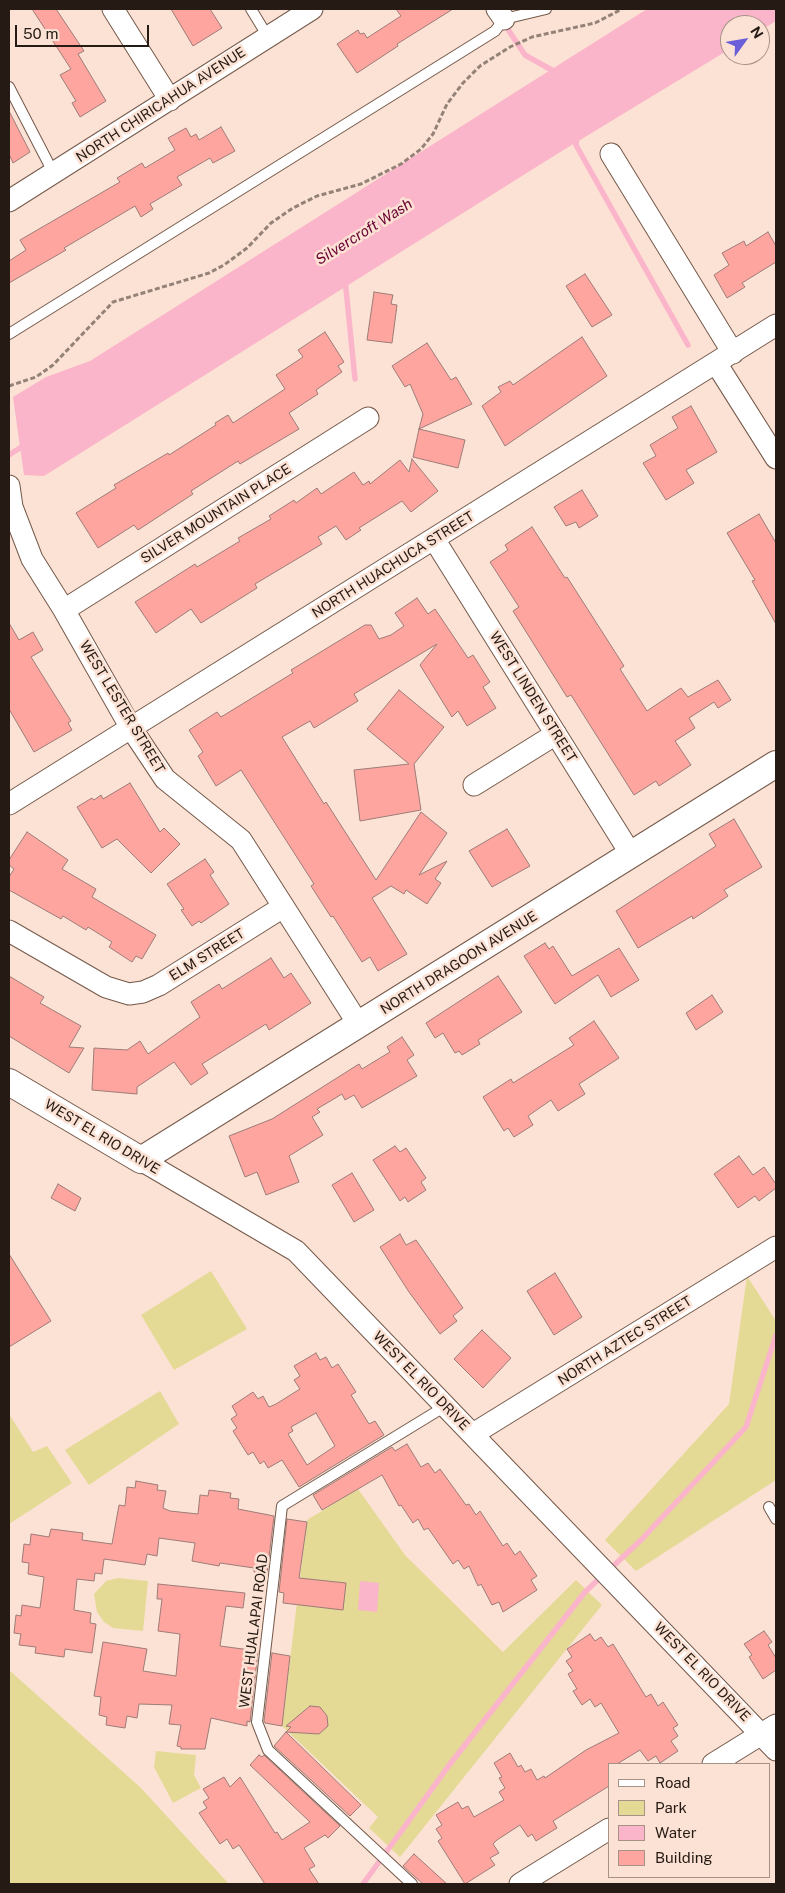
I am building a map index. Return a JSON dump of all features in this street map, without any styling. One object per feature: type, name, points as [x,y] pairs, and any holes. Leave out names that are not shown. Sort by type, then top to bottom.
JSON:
[{"type":"street","points":[[113,9],[170,100]]},
{"type":"street","name":"NORTH CHIRICAHUA AVENUE","points":[[9,200],[54,174],[312,9]]},
{"type":"street","points":[[611,154],[725,358],[776,458]]},
{"type":"street","name":"NORTH HUACHUCA STREET","points":[[9,804],[776,325]]},
{"type":"street","name":"SILVER MOUNTAIN PLACE","points":[[64,610],[368,418]]},
{"type":"street","name":"WEST LESTER STREET","points":[[9,486],[12,506],[32,559],[64,610],[131,728],[165,778],[241,840],[359,1025]]},
{"type":"street","name":"WEST LINDEN STREET","points":[[434,538],[632,856]]},
{"type":"street","points":[[474,785],[556,734]]},
{"type":"street","name":"NORTH DRAGOON AVENUE","points":[[141,1160],[632,856],[776,764]]},
{"type":"street","name":"ELM STREET","points":[[9,931],[106,987],[129,994],[143,992],[159,986],[282,907]]},
{"type":"street","name":"WEST EL RIO DRIVE","points":[[9,1082],[296,1252],[444,1408],[473,1434],[769,1730],[776,1750]]},
{"type":"street","name":"NORTH AZTEC STREET","points":[[473,1434],[776,1247]]},
{"type":"street","points":[[715,1763],[769,1730]]},
{"type":"street","points":[[520,1884],[608,1830]]},
{"type":"lane","points":[[250,9],[268,37]]},
{"type":"lane","points":[[9,334],[495,31],[500,14],[546,9]]},
{"type":"lane","points":[[9,87],[54,174]]},
{"type":"lane","name":"WEST HUALAPAI ROAD","points":[[412,1884],[268,1750],[257,1722],[282,1506],[444,1408]]},
{"type":"lane","points":[[769,1507],[776,1519]]},
{"type":"path","points":[[9,386],[36,377],[53,365],[113,302],[208,273],[224,265],[247,248],[271,222],[293,208],[317,196],[361,184],[401,164],[421,149],[433,134],[446,104],[463,83],[480,66],[510,47],[532,37],[595,23],[622,9]]},
{"type":"green space","points":[[211,1271],[247,1329],[174,1370],[141,1315]]},
{"type":"green space","points":[[747,1276],[776,1321],[776,1480],[636,1571],[605,1540],[729,1404]]},
{"type":"green space","points":[[160,1391],[179,1424],[89,1485],[65,1450]]},
{"type":"green space","points":[[9,1414],[33,1452],[47,1446],[72,1483],[9,1524]]},
{"type":"green space","points":[[358,1489],[405,1555],[503,1652],[576,1580],[602,1605],[400,1857],[369,1828],[378,1817],[282,1726],[307,1520]]},
{"type":"green space","points":[[118,1578],[148,1581],[143,1631],[113,1628],[104,1622],[97,1612],[94,1594],[106,1581]]},
{"type":"green space","points":[[9,1670],[141,1788],[229,1884],[9,1884]]},
{"type":"green space","points":[[156,1751],[196,1755],[194,1775],[201,1788],[173,1803],[154,1767]]},
{"type":"water","points":[[647,9],[776,9],[776,21],[770,25],[770,15],[720,15],[720,55],[557,154],[44,476],[24,475],[13,397],[46,377],[90,361]]},
{"type":"water","points":[[360,1581],[379,1583],[377,1612],[358,1610]]},
{"type":"building","points":[[32,9],[56,9],[84,51],[78,54],[106,101],[80,117],[72,103],[76,101],[60,75],[71,69]]},
{"type":"building","points":[[171,9],[210,9],[222,28],[193,46]]},
{"type":"building","points":[[396,9],[453,9],[397,44],[398,46],[357,73],[337,44],[358,30],[360,34],[364,33],[367,38],[401,16]]},
{"type":"building","points":[[9,111],[30,152],[13,163],[9,154]]},
{"type":"building","points":[[221,127],[235,151],[213,163],[210,158],[177,177],[182,185],[150,204],[153,209],[141,217],[135,206],[64,248],[66,250],[9,283],[9,261],[26,250],[20,240],[120,182],[117,178],[142,163],[145,168],[175,150],[168,138],[186,128],[191,137],[196,134],[199,140]]},
{"type":"building","points":[[768,232],[776,246],[776,262],[742,283],[745,287],[727,298],[714,275],[729,265],[722,253],[744,241],[746,246]]},
{"type":"building","points":[[585,274],[612,315],[592,327],[566,286]]},
{"type":"building","points":[[374,292],[393,295],[391,304],[397,305],[392,343],[367,340]]},
{"type":"building","points":[[325,332],[344,362],[338,366],[342,372],[316,390],[318,394],[289,413],[299,429],[240,464],[238,461],[191,491],[193,494],[138,530],[134,525],[98,548],[76,513],[116,488],[114,485],[168,453],[169,455],[216,425],[215,423],[228,415],[233,423],[285,389],[276,375],[303,357],[298,350]]},
{"type":"building","points":[[582,337],[607,376],[505,446],[482,406],[501,392],[498,387],[510,381],[513,385]]},
{"type":"building","points":[[427,343],[451,380],[456,377],[472,404],[419,429],[423,414],[410,384],[405,387],[392,366]]},
{"type":"building","points":[[691,406],[717,452],[686,470],[694,483],[666,500],[643,463],[656,456],[650,445],[678,428],[672,417]]},
{"type":"building","points":[[419,429],[465,440],[458,468],[413,457]]},
{"type":"building","points":[[412,459],[438,491],[411,512],[402,501],[359,528],[361,530],[346,540],[336,526],[318,537],[322,544],[255,584],[257,588],[201,623],[191,609],[156,633],[135,602],[195,564],[197,567],[240,541],[238,538],[271,519],[269,516],[294,500],[296,503],[317,488],[321,494],[354,472],[363,485],[369,481],[370,484],[400,460],[409,472]]},
{"type":"building","points":[[582,490],[598,516],[579,528],[576,522],[566,526],[554,507]]},
{"type":"building","points":[[759,514],[776,543],[776,624],[752,581],[755,580],[727,533]]},
{"type":"building","points":[[532,527],[565,578],[567,577],[624,666],[620,669],[647,711],[681,688],[688,697],[718,680],[731,700],[718,708],[714,702],[689,718],[695,728],[675,741],[691,765],[659,786],[656,781],[634,795],[571,695],[567,697],[513,611],[519,607],[490,562],[508,550],[505,545]]},
{"type":"building","points":[[417,598],[428,614],[435,609],[468,658],[473,655],[490,682],[483,687],[496,708],[467,726],[458,711],[452,717],[420,665],[437,644],[354,694],[358,701],[314,728],[310,721],[282,737],[324,804],[326,802],[376,880],[421,812],[447,833],[419,875],[447,861],[435,879],[441,883],[427,904],[406,890],[404,894],[391,886],[372,898],[407,954],[378,971],[370,957],[362,962],[333,916],[331,917],[311,886],[314,884],[241,770],[216,786],[198,756],[203,752],[189,730],[217,712],[221,717],[293,673],[291,670],[365,625],[371,625],[379,639],[391,635],[404,626],[395,613]]},
{"type":"building","points":[[9,623],[19,640],[33,632],[43,650],[31,657],[71,721],[68,723],[72,730],[34,752],[9,709]]},
{"type":"building","points":[[399,690],[444,727],[414,764],[421,810],[360,821],[354,770],[409,764],[367,729]]},
{"type":"building","points":[[130,783],[160,832],[164,828],[180,844],[151,873],[117,839],[102,848],[77,807],[101,795],[103,799]]},
{"type":"building","points":[[734,819],[762,867],[724,890],[728,896],[693,919],[692,916],[638,948],[616,911],[716,846],[709,834]]},
{"type":"building","points":[[507,829],[530,866],[492,887],[469,851]]},
{"type":"building","points":[[27,832],[68,860],[62,869],[96,889],[92,897],[156,935],[142,959],[136,956],[132,962],[109,947],[112,942],[88,927],[86,930],[63,916],[61,919],[9,890],[9,877],[14,869],[9,865],[9,860]]},
{"type":"building","points":[[205,859],[214,872],[210,875],[229,904],[201,923],[199,921],[192,926],[181,910],[184,909],[167,884]]},
{"type":"building","points":[[545,943],[549,949],[553,946],[572,976],[619,948],[639,980],[611,997],[598,975],[555,1004],[524,956]]},
{"type":"building","points":[[271,958],[284,978],[291,973],[311,1003],[269,1030],[266,1024],[202,1064],[208,1073],[191,1085],[174,1062],[137,1087],[137,1094],[92,1090],[94,1048],[127,1050],[140,1041],[148,1054],[200,1017],[191,1002],[219,984],[222,989]]},
{"type":"building","points":[[9,976],[44,997],[40,1003],[81,1026],[69,1047],[84,1048],[69,1073],[9,1036]]},
{"type":"building","points":[[498,976],[522,1012],[478,1040],[480,1044],[462,1055],[459,1051],[455,1053],[443,1033],[435,1038],[426,1023]]},
{"type":"building","points":[[712,995],[723,1012],[696,1030],[686,1013]]},
{"type":"building","points":[[594,1021],[619,1058],[579,1084],[585,1094],[558,1111],[551,1100],[528,1116],[533,1125],[514,1137],[508,1128],[504,1131],[483,1097],[511,1079],[513,1083],[574,1045],[569,1038]]},
{"type":"building","points":[[402,1037],[414,1055],[407,1060],[417,1076],[362,1108],[354,1095],[345,1100],[342,1094],[317,1109],[320,1112],[312,1117],[323,1135],[289,1156],[299,1182],[266,1195],[257,1172],[245,1177],[229,1136],[272,1119],[359,1064],[362,1069],[390,1052],[387,1047]]},
{"type":"building","points":[[395,1146],[400,1152],[406,1148],[426,1178],[421,1182],[426,1190],[408,1202],[405,1197],[400,1201],[373,1160]]},
{"type":"building","points":[[739,1156],[753,1175],[764,1167],[776,1184],[776,1188],[759,1201],[755,1196],[738,1208],[714,1174]]},
{"type":"building","points":[[352,1173],[374,1210],[354,1222],[332,1185]]},
{"type":"building","points":[[58,1184],[81,1198],[75,1211],[51,1198]]},
{"type":"building","points":[[400,1234],[406,1245],[416,1240],[463,1308],[453,1316],[457,1321],[440,1334],[409,1292],[380,1247]]},
{"type":"building","points":[[9,1254],[51,1321],[9,1347]]},
{"type":"building","points":[[555,1273],[582,1317],[554,1335],[527,1291]]},
{"type":"building","points":[[482,1330],[511,1358],[483,1388],[454,1359]]},
{"type":"building","points":[[316,1353],[320,1360],[326,1357],[332,1368],[338,1364],[356,1392],[351,1395],[369,1424],[375,1421],[384,1435],[299,1487],[282,1460],[268,1468],[264,1461],[260,1464],[253,1452],[248,1455],[233,1431],[237,1428],[231,1419],[237,1415],[232,1406],[253,1392],[258,1399],[263,1396],[269,1407],[300,1389],[294,1380],[300,1376],[294,1366]],"holes":[[[316,1413],[335,1446],[307,1465],[288,1434],[293,1431],[291,1427]]]},
{"type":"building","points":[[407,1444],[421,1467],[428,1463],[435,1473],[440,1469],[466,1505],[469,1504],[476,1515],[480,1511],[503,1546],[507,1543],[515,1555],[520,1551],[537,1576],[531,1580],[537,1590],[503,1612],[499,1602],[492,1605],[481,1584],[478,1586],[469,1566],[464,1569],[458,1560],[453,1564],[428,1528],[424,1530],[418,1519],[413,1523],[401,1505],[399,1506],[382,1475],[322,1510],[313,1495],[392,1447],[395,1451]]},
{"type":"building","points":[[136,1481],[158,1485],[157,1490],[166,1491],[163,1508],[170,1511],[198,1514],[200,1495],[208,1496],[209,1490],[231,1493],[230,1498],[239,1499],[238,1509],[274,1516],[267,1574],[254,1572],[254,1568],[220,1563],[219,1566],[192,1561],[195,1543],[159,1538],[157,1556],[147,1554],[145,1565],[104,1559],[102,1574],[95,1573],[94,1581],[77,1579],[74,1610],[91,1613],[90,1623],[96,1624],[92,1653],[65,1649],[64,1657],[35,1653],[36,1647],[19,1645],[21,1634],[14,1633],[16,1615],[21,1616],[22,1605],[40,1608],[44,1577],[28,1574],[29,1563],[22,1562],[24,1544],[30,1545],[31,1534],[49,1537],[51,1529],[83,1533],[82,1540],[112,1544],[119,1505],[125,1506],[127,1487],[135,1488]]},
{"type":"building","points":[[287,1519],[307,1522],[299,1578],[346,1583],[343,1610],[283,1603],[284,1593],[279,1592]]},
{"type":"building","points":[[158,1584],[245,1593],[243,1608],[226,1606],[220,1646],[258,1651],[250,1722],[247,1721],[247,1726],[211,1718],[205,1749],[181,1749],[181,1747],[177,1746],[181,1725],[169,1724],[172,1705],[139,1704],[137,1718],[127,1716],[125,1728],[106,1725],[107,1717],[99,1715],[101,1697],[94,1696],[103,1642],[147,1649],[143,1671],[176,1676],[180,1634],[158,1631],[162,1599],[157,1599]]},
{"type":"building","points":[[764,1631],[772,1642],[768,1645],[776,1658],[776,1670],[763,1679],[749,1657],[752,1655],[744,1644]]},
{"type":"building","points":[[590,1634],[595,1641],[601,1637],[608,1647],[613,1644],[646,1697],[651,1694],[658,1706],[663,1702],[678,1725],[673,1728],[678,1736],[671,1741],[678,1751],[660,1763],[656,1756],[648,1761],[640,1750],[619,1763],[608,1763],[608,1787],[553,1821],[557,1828],[536,1841],[532,1834],[528,1837],[520,1825],[497,1840],[493,1844],[499,1853],[490,1858],[495,1865],[465,1884],[438,1841],[442,1838],[436,1829],[442,1825],[436,1815],[458,1802],[462,1809],[468,1806],[474,1817],[504,1800],[499,1792],[505,1788],[499,1778],[502,1777],[494,1763],[510,1753],[518,1767],[521,1765],[525,1772],[531,1769],[537,1780],[544,1776],[545,1778],[586,1750],[619,1733],[601,1703],[595,1707],[590,1699],[582,1705],[573,1691],[577,1689],[568,1674],[573,1671],[566,1661],[572,1657],[567,1649]]},
{"type":"building","points":[[272,1653],[290,1656],[282,1726],[265,1723],[264,1721]]},
{"type":"building","points":[[310,1706],[320,1707],[327,1716],[328,1726],[319,1734],[286,1732],[291,1727],[286,1726]]},
{"type":"building","points":[[286,1732],[361,1805],[350,1816],[274,1746]]},
{"type":"building","points":[[259,1755],[262,1757],[264,1755],[340,1826],[328,1838],[325,1835],[304,1848],[315,1866],[309,1869],[319,1884],[265,1884],[239,1845],[233,1849],[227,1839],[220,1844],[199,1813],[207,1808],[203,1802],[209,1798],[203,1789],[224,1777],[230,1787],[240,1777],[275,1833],[277,1832],[282,1840],[310,1822],[250,1765]]},
{"type":"building","points":[[414,1854],[447,1884],[423,1884],[403,1866]]},
{"type":"waterway","points":[[509,31],[525,55],[557,73]]},
{"type":"waterway","points":[[577,136],[576,145],[688,345]]},
{"type":"waterway","points":[[345,279],[355,379]]},
{"type":"waterway","name":"Silvercroft Wash","points":[[9,455],[26,444]]},
{"type":"waterway","points":[[609,1570],[642,1539],[746,1427],[776,1335]]},
{"type":"waterway","points":[[363,1884],[450,1764],[585,1592],[602,1576]]}]
